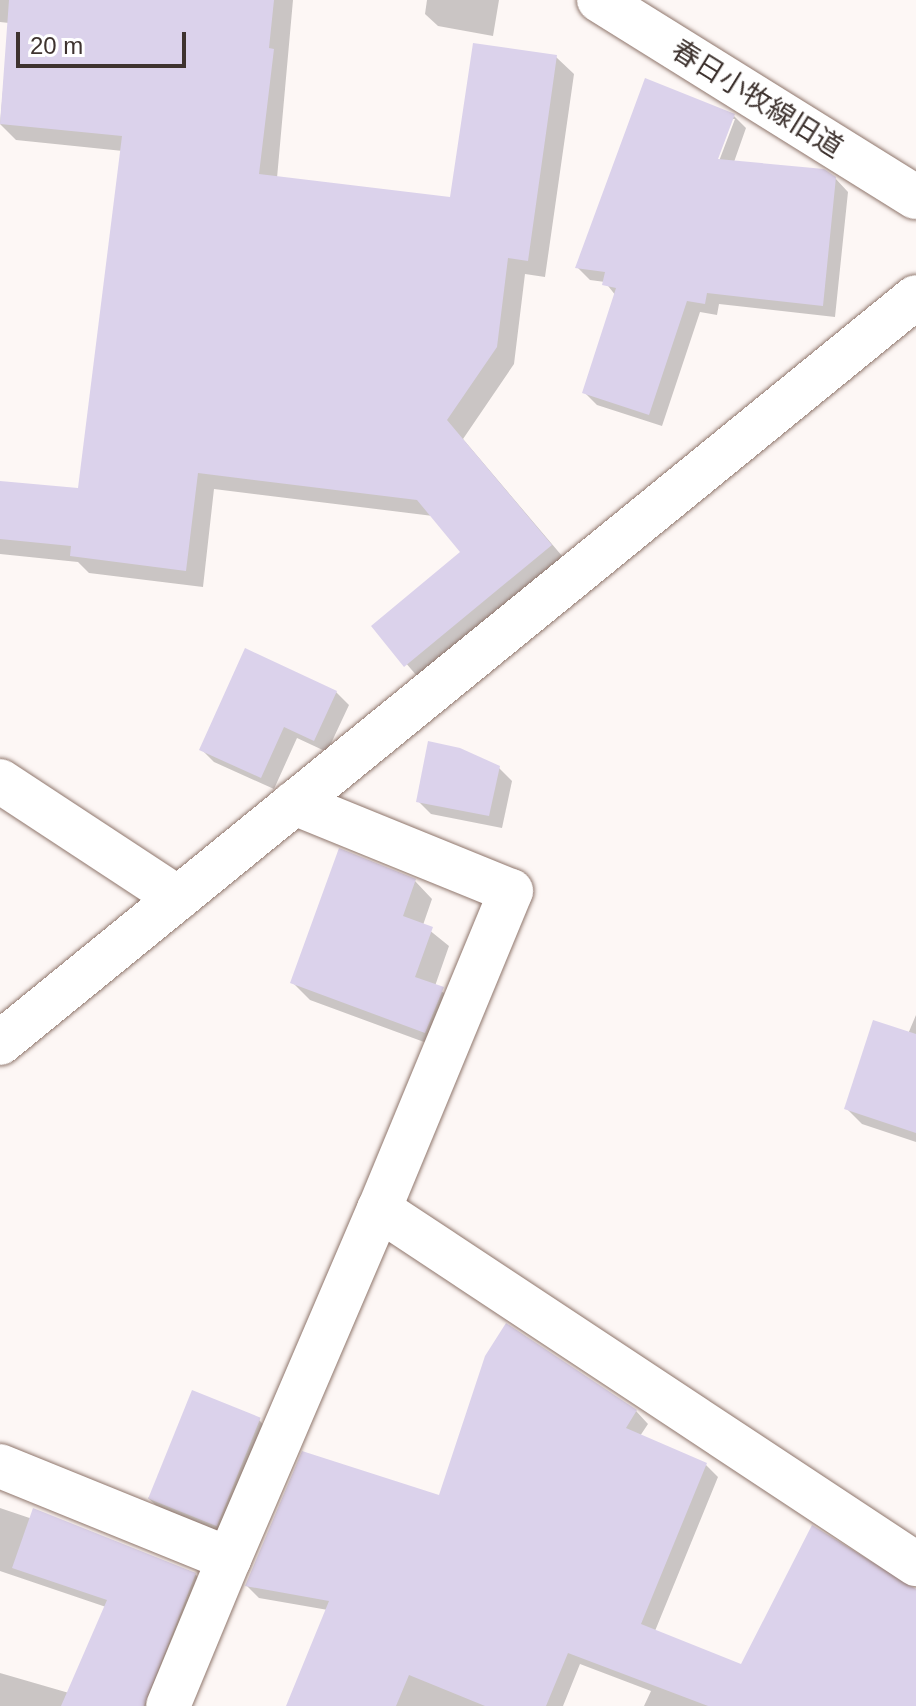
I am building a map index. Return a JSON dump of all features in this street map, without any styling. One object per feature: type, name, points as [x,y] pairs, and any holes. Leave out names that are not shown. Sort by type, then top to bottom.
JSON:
[{"type":"street","name":"春日小牧線旧道","points":[[615,5],[916,197]]},
{"type":"street","points":[[0,1043],[916,297]]},
{"type":"street","points":[[0,781],[178,898]]},
{"type":"street","points":[[168,1706],[511,891],[294,803]]},
{"type":"street","points":[[379,1209],[916,1564]]},
{"type":"street","points":[[0,1466],[229,1559]]},
{"type":"building","points":[[9,0],[274,0],[269,48],[274,49],[259,174],[450,197],[473,43],[557,55],[528,261],[508,258],[497,347],[447,420],[552,545],[404,667],[371,626],[460,552],[417,500],[198,473],[186,571],[70,556],[71,546],[0,539],[0,481],[78,488],[122,136],[0,124]]},
{"type":"building","points":[[645,78],[735,114],[718,159],[824,169],[836,177],[823,306],[707,293],[705,304],[687,301],[649,415],[582,393],[616,288],[602,285],[605,272],[575,268]]},
{"type":"building","points":[[245,648],[337,691],[314,741],[284,727],[261,778],[199,750]]},
{"type":"building","points":[[428,741],[460,748],[500,766],[489,816],[416,802]]},
{"type":"building","points":[[339,848],[416,879],[403,916],[433,927],[415,977],[444,987],[425,1033],[290,983]]},
{"type":"building","points":[[873,1020],[916,1034],[916,1133],[844,1109]]},
{"type":"building","points":[[506,1323],[637,1410],[626,1428],[707,1463],[641,1624],[741,1664],[812,1525],[916,1589],[916,1706],[708,1706],[568,1653],[546,1706],[485,1706],[409,1675],[396,1706],[286,1706],[329,1601],[245,1586],[302,1451],[439,1495],[485,1356]]},
{"type":"building","points":[[192,1390],[261,1418],[217,1526],[148,1498]]},
{"type":"building","points":[[33,1508],[196,1573],[144,1706],[61,1706],[107,1600],[12,1568]]}]
